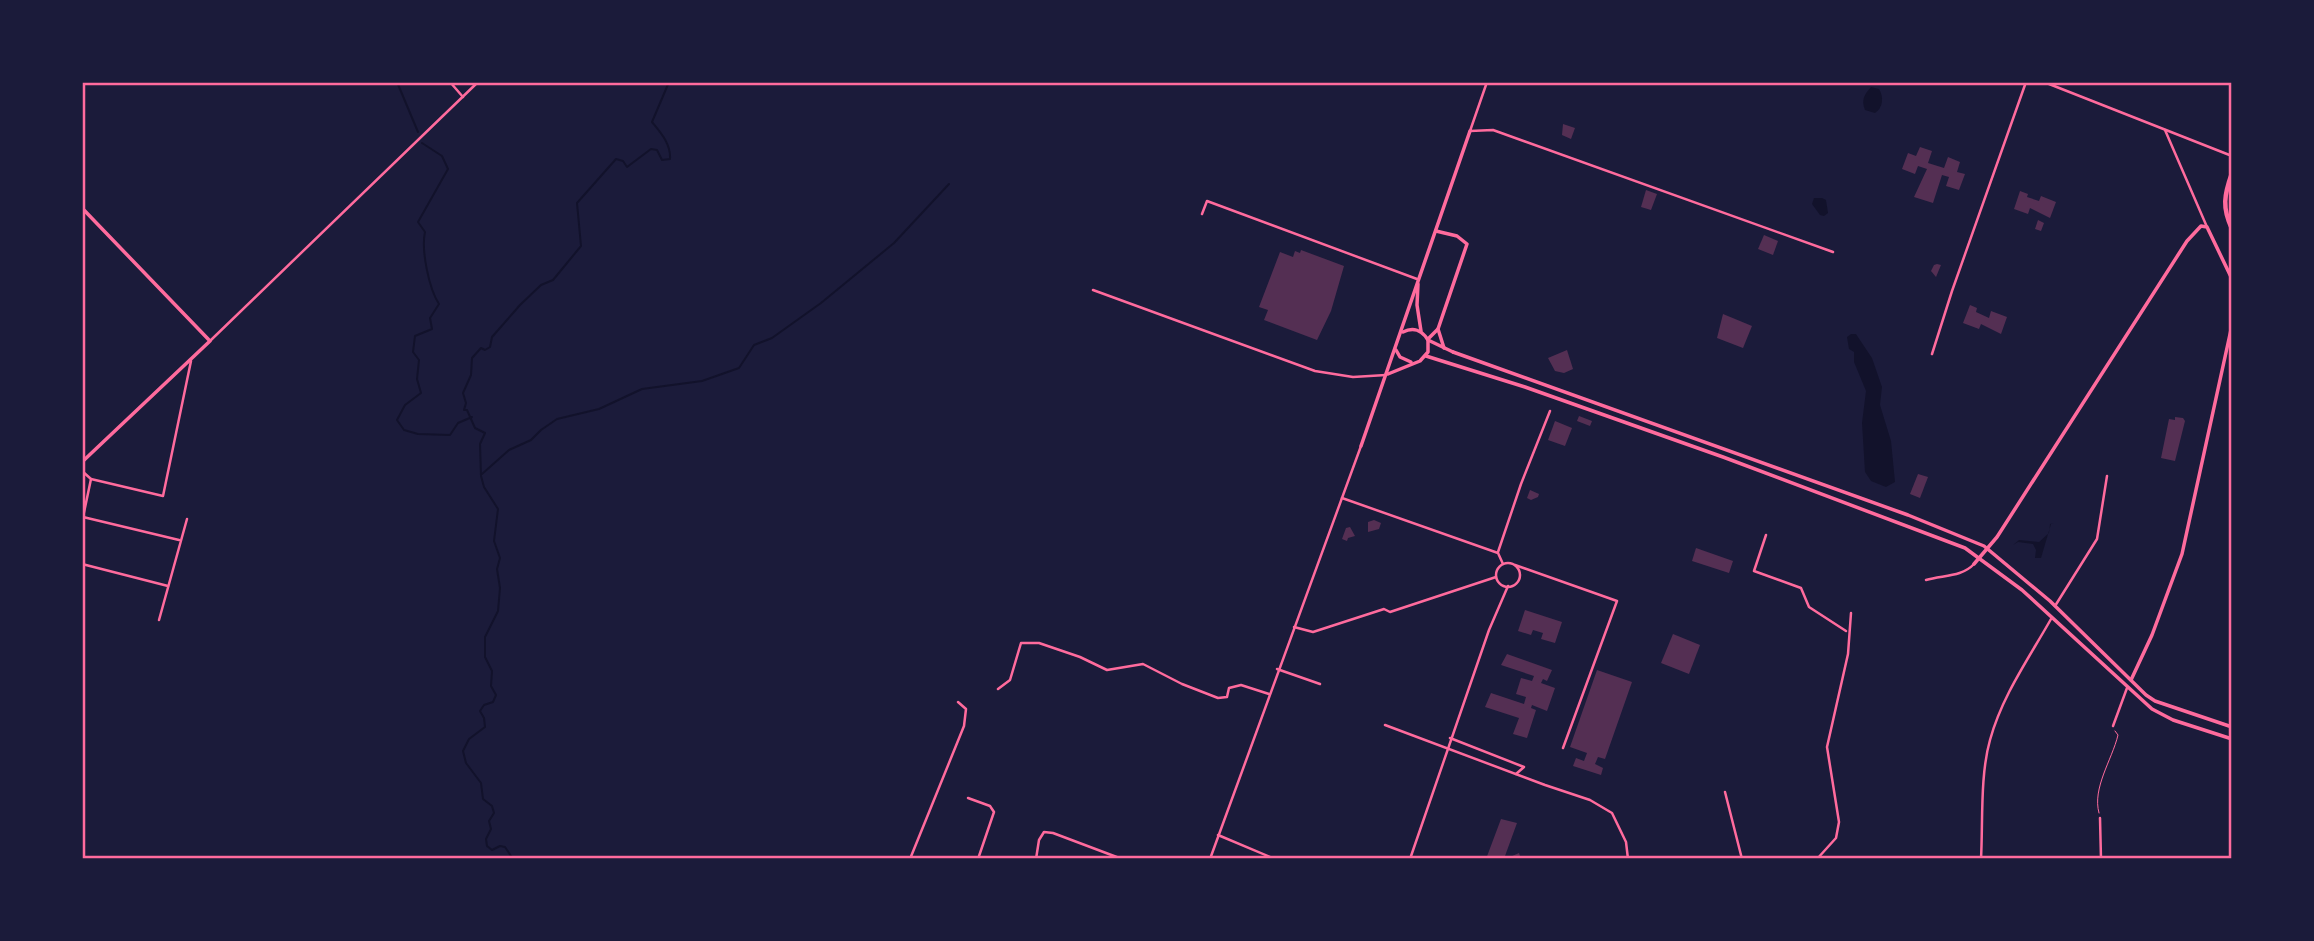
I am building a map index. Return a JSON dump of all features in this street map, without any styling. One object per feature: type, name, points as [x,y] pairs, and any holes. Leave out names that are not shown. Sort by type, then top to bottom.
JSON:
[{"type":"main road","points":[[2232,173],[2224,200],[2225,214],[2232,229]]},
{"type":"street","points":[[450,82],[463,97]]},
{"type":"street","points":[[82,462],[478,82]]},
{"type":"street","points":[[1210,859],[1401,334],[1487,82]]},
{"type":"street","points":[[1932,354],[2026,82]]},
{"type":"street","points":[[2044,82],[2232,156]]},
{"type":"street","points":[[1470,131],[1493,130],[1833,252]]},
{"type":"street","points":[[2165,130],[2232,279]]},
{"type":"street","points":[[1202,214],[1207,201],[1418,280]]},
{"type":"street","points":[[82,208],[210,341]]},
{"type":"street","points":[[1926,580],[1962,573],[1987,549],[2187,240],[2201,226],[2207,227]]},
{"type":"street","points":[[1428,340],[1438,330],[1467,244],[1457,236],[1436,231]]},
{"type":"street","points":[[1418,280],[1417,306],[1421,331],[1428,340],[1453,352],[1969,539],[1987,549],[2055,606],[2146,695],[2155,701],[2232,727]]},
{"type":"street","points":[[1093,290],[1315,371],[1353,377],[1386,375],[1413,363],[1426,356],[1428,340]]},
{"type":"street","points":[[2130,680],[2152,635],[2182,554],[2232,326]]},
{"type":"street","points":[[1401,334],[1410,329],[1421,331]]},
{"type":"street","points":[[1438,330],[1444,348]]},
{"type":"street","points":[[1396,348],[1404,360],[1413,363]]},
{"type":"street","points":[[1426,356],[1525,387],[1736,462],[1965,548],[1980,557],[2052,617],[2127,688],[2158,713],[2232,738]]},
{"type":"street","points":[[82,471],[92,479],[163,496],[192,359]]},
{"type":"street","points":[[1503,564],[1498,553],[1521,484],[1550,411]]},
{"type":"street","points":[[2055,606],[2097,539],[2107,476]]},
{"type":"street","points":[[82,522],[92,479]]},
{"type":"street","points":[[1342,498],[1498,553]]},
{"type":"street","points":[[83,517],[180,540]]},
{"type":"street","points":[[159,620],[187,519]]},
{"type":"street","points":[[1766,535],[1755,571],[1801,588],[1809,607],[1846,631]]},
{"type":"street","points":[[82,564],[168,586]]},
{"type":"street","points":[[1515,565],[1519,571],[1515,584],[1500,584],[1496,577],[1497,569],[1503,564],[1515,565],[1617,601],[1563,748]]},
{"type":"street","points":[[1294,627],[1316,632],[1384,610],[1390,612],[1496,577]]},
{"type":"street","points":[[1410,859],[1450,738],[1508,586]]},
{"type":"street","points":[[1817,859],[1836,838],[1839,821],[1827,747],[1847,654],[1851,613]]},
{"type":"street","points":[[1981,859],[1989,742],[2002,705],[2052,617]]},
{"type":"street","points":[[998,689],[1010,680],[1021,643],[1039,643],[1080,657],[1107,670],[1143,664],[1182,684],[1219,698],[1227,697],[1229,688],[1241,685],[1269,694]]},
{"type":"street","points":[[1277,669],[1320,684]]},
{"type":"street","points":[[2113,726],[2127,688]]},
{"type":"street","points":[[910,859],[964,726],[966,709],[958,702]]},
{"type":"street","points":[[1385,724],[1590,800],[1612,813],[1626,842],[1628,859]]},
{"type":"street","points":[[1450,738],[1524,767],[1516,774]]},
{"type":"street","points":[[1725,792],[1742,859]]},
{"type":"street","points":[[968,798],[990,806],[994,812],[978,859]]},
{"type":"street","points":[[2100,818],[2101,859]]},
{"type":"street","points":[[1036,859],[1044,832],[1053,832],[1122,859]]},
{"type":"street","points":[[1218,835],[1275,859]]},
{"type":"path","points":[[2100,818],[2098,792],[2118,735],[2113,726]]},
{"type":"shaded area","points":[[1871,87],[1879,89],[1882,95],[1881,105],[1875,113],[1865,110],[1863,103]]},
{"type":"shaded area","points":[[1814,198],[1826,200],[1828,213],[1824,216],[1820,215],[1812,204]]},
{"type":"shaded area","points":[[1856,334],[1872,358],[1882,387],[1880,405],[1891,441],[1895,482],[1886,487],[1871,481],[1865,472],[1862,423],[1866,391],[1854,362],[1854,352],[1849,349],[1847,337]]},
{"type":"shaded area","points":[[2048,534],[2041,558],[2035,558],[2036,550],[2033,544],[2018,542],[2013,545],[2019,540],[2039,542]]},
{"type":"building","points":[[1563,124],[1575,128],[1571,139],[1562,135]]},
{"type":"building","points":[[1920,147],[1932,151],[1928,163],[1944,168],[1948,157],[1960,162],[1957,172],[1965,174],[1959,190],[1946,186],[1949,177],[1942,175],[1933,203],[1914,197],[1927,169],[1918,166],[1915,174],[1902,169],[1908,153],[1916,156]]},
{"type":"building","points":[[1646,190],[1657,194],[1651,210],[1641,207]]},
{"type":"building","points":[[2020,191],[2039,201],[2041,196],[2056,202],[2050,218],[2030,208],[2028,214],[2014,209]]},
{"type":"building","points":[[2038,220],[2044,223],[2041,231],[2035,229]]},
{"type":"building","points":[[1764,235],[1778,241],[1773,255],[1758,249]]},
{"type":"building","points":[[1301,250],[1344,266],[1331,311],[1317,340],[1264,320],[1268,310],[1259,307],[1280,252],[1293,257],[1295,251],[1300,253]]},
{"type":"building","points":[[1937,264],[1941,265],[1936,277],[1931,271]]},
{"type":"building","points":[[1970,305],[1977,308],[1976,312],[1989,318],[1991,311],[2007,317],[2001,334],[1981,324],[1979,329],[1963,323]]},
{"type":"building","points":[[1723,314],[1752,326],[1743,348],[1717,338]]},
{"type":"building","points":[[1567,350],[1573,369],[1564,373],[1555,371],[1548,358]]},
{"type":"building","points":[[1579,416],[1592,421],[1590,426],[1577,421]]},
{"type":"building","points":[[2175,417],[2185,421],[2175,461],[2161,458],[2169,419],[2175,420]]},
{"type":"building","points":[[1555,421],[1572,428],[1565,446],[1548,440]]},
{"type":"building","points":[[1918,474],[1928,477],[1920,498],[1910,494]]},
{"type":"building","points":[[1530,490],[1539,494],[1538,497],[1531,500],[1527,498]]},
{"type":"building","points":[[1374,520],[1381,523],[1379,529],[1368,532],[1368,522]]},
{"type":"building","points":[[1350,527],[1355,536],[1347,541],[1342,539],[1346,528]]},
{"type":"building","points":[[1696,548],[1733,561],[1729,573],[1692,561]]},
{"type":"building","points":[[1525,610],[1562,622],[1555,643],[1541,639],[1543,633],[1533,630],[1531,635],[1518,631]]},
{"type":"building","points":[[1673,634],[1700,645],[1689,674],[1661,663]]},
{"type":"building","points":[[1507,654],[1552,670],[1547,681],[1543,679],[1541,683],[1555,688],[1547,711],[1532,705],[1531,708],[1536,710],[1527,738],[1513,734],[1519,718],[1485,707],[1491,693],[1524,704],[1526,697],[1516,694],[1521,678],[1532,681],[1534,676],[1501,665]]},
{"type":"building","points":[[1597,670],[1632,682],[1605,759],[1598,757],[1595,764],[1603,768],[1601,775],[1573,766],[1576,758],[1584,761],[1587,753],[1570,747]]},
{"type":"building","points":[[1501,819],[1517,823],[1505,856],[1519,853],[1521,859],[1486,859]]},
{"type":"waterway","points":[[397,82],[418,132]]},
{"type":"waterway","points":[[513,859],[505,847],[492,850],[487,846],[486,839],[491,829],[489,821],[494,813],[492,806],[483,799],[481,783],[466,763],[463,751],[469,739],[485,727],[480,711],[484,705],[493,702],[496,695],[491,686],[492,671],[485,657],[485,637],[498,611],[500,588],[497,569],[500,558],[494,541],[498,509],[484,487],[481,476],[480,444],[485,433],[475,428],[467,410],[464,410],[466,403],[463,393],[471,375],[472,358],[481,348],[485,350],[490,347],[492,337],[520,305],[541,285],[553,280],[581,246],[577,203],[616,159],[623,161],[627,167],[651,149],[657,150],[662,160],[670,159],[667,144],[652,122],[669,82]]},
{"type":"waterway","points":[[422,143],[442,156],[448,169],[418,222],[425,232],[427,269],[439,304],[430,318],[432,329],[415,336],[413,352],[419,360],[417,379],[421,393],[405,405],[397,420],[404,430],[418,434],[450,435],[458,423],[472,417]]},
{"type":"waterway","points":[[482,474],[509,450],[531,440],[557,419],[599,409],[642,389],[702,381],[739,368],[754,345],[772,338],[821,303],[894,243],[949,184]]}]
